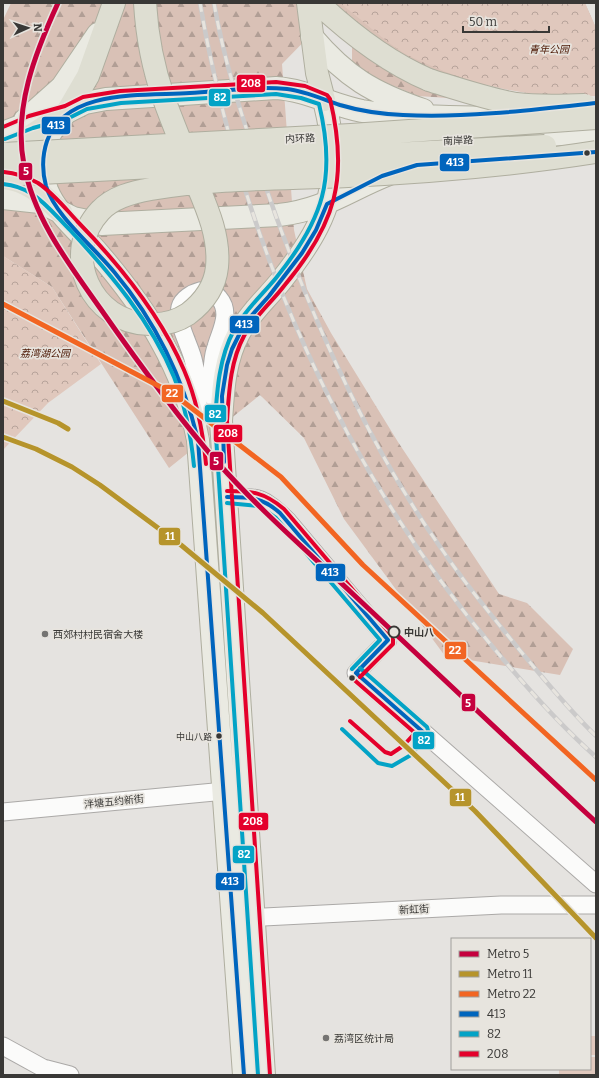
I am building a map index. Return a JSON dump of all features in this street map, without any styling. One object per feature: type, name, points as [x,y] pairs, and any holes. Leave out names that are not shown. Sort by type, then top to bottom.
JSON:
[{"type":"highway","points":[[145,3],[147,30],[154,66],[165,101],[192,171],[195,178],[198,185],[212,223],[217,254],[217,268],[214,281],[204,298],[194,310],[182,318],[158,325],[132,323],[120,318],[101,305],[88,285],[82,262],[84,239],[90,225],[100,212],[121,197],[138,192],[191,184],[198,184],[275,179],[349,176],[500,165],[596,152]]},
{"type":"highway","points":[[308,3],[317,73],[324,100]]},
{"type":"highway","points":[[318,3],[370,47],[398,65],[429,80],[470,93],[517,104],[556,106],[596,104]]},
{"type":"highway","points":[[7,142],[67,112],[88,76],[112,10]]},
{"type":"highway","name":"内环路","points":[[7,142],[351,135],[596,117]]},
{"type":"highway","points":[[3,177],[596,144]]},
{"type":"highway","points":[[3,177],[26,184],[45,196],[61,212]]},
{"type":"main road","points":[[40,119],[75,70],[112,10]]},
{"type":"main road","points":[[312,37],[342,68],[364,85],[381,94],[440,116],[596,104]]},
{"type":"main road","points":[[7,142],[62,87]]},
{"type":"main road","points":[[7,142],[40,119],[67,112],[85,103],[106,99],[259,89],[288,89],[303,92],[324,100],[361,110],[388,114],[525,119],[596,117]]},
{"type":"main road","points":[[244,1075],[243,918],[227,497],[221,422],[224,375],[239,333],[313,238],[327,204],[332,181],[333,163],[332,143],[324,100]]},
{"type":"main road","points":[[67,112],[54,126],[46,140],[44,154],[44,180],[48,191],[61,212],[123,282],[161,338],[186,392],[198,440],[225,791],[264,1075]]},
{"type":"main road","name":"南岸路","points":[[332,181],[365,155],[383,148],[429,142],[596,132]]},
{"type":"main road","points":[[3,198],[40,202],[81,220],[109,224],[279,215],[297,213],[327,204],[399,169],[418,165],[596,152]]},
{"type":"street","points":[[383,148],[380,129],[388,114]]},
{"type":"street","points":[[198,440],[198,383],[194,361],[181,322],[180,312],[182,302],[198,292],[210,292],[217,295],[224,309],[225,320],[215,349],[212,370],[215,400],[221,422]]},
{"type":"street","points":[[227,497],[257,497],[270,504],[288,521],[388,640],[356,673],[596,884]]},
{"type":"street","name":"泮塘五约新街","points":[[3,812],[225,791]]},
{"type":"street","name":"新虹街","points":[[243,918],[501,905],[596,906]]},
{"type":"street","points":[[3,1046],[43,1072],[70,1075]]},
{"type":"green space","points":[[11,3],[585,3],[596,28],[461,63],[506,102],[418,96],[352,69],[352,46],[325,20],[282,64],[294,230],[307,289],[331,333],[398,442],[499,594],[527,603],[573,649],[560,675],[445,656],[344,519],[304,438],[260,395],[169,468],[52,287],[3,256],[3,20]]},
{"type":"green space","name":"青年公园","points":[[340,3],[585,3],[596,28],[596,96],[553,96],[531,94],[468,80],[402,52],[386,41]]},
{"type":"green space","name":"荔湾湖公园","points":[[3,256],[52,287],[101,364],[48,403],[3,450]]},
{"type":"green space","points":[[591,1036],[596,1036],[596,1055],[591,1055]]},
{"type":"green space","points":[[591,1057],[596,1057],[596,1075],[559,1075],[559,1070],[591,1070]]},
{"type":"railway","points":[[200,3],[218,91],[242,179],[271,264],[305,348],[345,429],[391,507],[441,581],[520,680],[596,757]]},
{"type":"railway","points":[[214,3],[223,46],[240,110],[278,222],[338,369],[362,416],[387,463],[414,508],[461,576],[546,682],[596,736]]},
{"type":"metro line","name":"5","points":[[58,3],[41,42],[28,82],[21,123],[21,144],[24,165],[36,204],[54,240],[76,275],[187,426],[218,463],[250,497],[596,822]]},
{"type":"metro line","name":"22","points":[[3,304],[172,393],[281,477],[363,565],[596,780]]},
{"type":"metro line","name":"11","points":[[3,401],[58,423],[68,429]]},
{"type":"metro line","name":"11","points":[[3,437],[36,449],[72,467],[100,485],[181,545],[263,613],[475,811],[596,938]]},
{"type":"transit line","name":"208","points":[[3,127],[29,116],[65,106],[83,97],[120,91],[276,82],[305,86],[327,95],[330,99],[336,127],[338,153],[338,177],[334,199],[316,242],[302,263],[248,329],[239,346],[233,367],[227,421],[270,1075]]},
{"type":"transit line","name":"413","points":[[244,1075],[198,440],[192,417],[176,373],[143,311],[107,263],[76,231],[58,209],[51,197],[46,186],[43,169],[43,158],[47,141],[57,124],[71,112],[88,103],[108,98],[151,94],[275,88],[307,93],[340,105],[363,111],[395,115],[427,116],[500,113],[596,103]]},
{"type":"transit line","name":"82","points":[[5,139],[33,128],[69,118],[87,109],[121,103],[276,94],[301,98],[319,104],[324,130],[326,154],[326,176],[322,197],[315,217],[305,237],[292,257],[276,278],[248,309],[234,330],[222,363],[218,386],[215,421],[258,1075]]},
{"type":"transit line","name":"413","points":[[224,462],[222,396],[227,365],[232,349],[245,323],[269,296],[302,253],[316,230],[327,204],[382,176],[417,165],[596,152]]},
{"type":"transit line","name":"208","points":[[4,172],[26,177],[38,183],[54,196],[93,238],[138,291],[163,329],[189,381],[199,416],[206,464]]},
{"type":"transit line","name":"82","points":[[3,184],[25,190],[47,206],[114,280],[154,336],[165,356],[178,388],[187,420],[194,466]]},
{"type":"transit line","name":"208","points":[[227,491],[244,491],[264,496],[277,503],[284,509],[393,637],[393,644],[360,677]]},
{"type":"transit line","name":"413","points":[[227,497],[255,499],[267,504],[280,513],[388,640],[356,673]]},
{"type":"transit line","name":"82","points":[[227,503],[259,506],[276,518],[380,640],[352,669]]},
{"type":"transit line","name":"82","points":[[342,729],[378,763],[392,766],[411,755],[429,734],[427,727],[360,668]]},
{"type":"transit line","name":"413","points":[[356,673],[423,732],[414,743]]},
{"type":"transit line","name":"208","points":[[350,721],[385,752],[391,754],[403,746],[415,733],[352,678]]},
{"type":"place","name":"中山八","points":[[394,632]]},
{"type":"place","name":"西郊村村民宿舍大楼","points":[[45,634]]},
{"type":"place","name":"中山八路","points":[[219,736]]},
{"type":"place","name":"荔湾区统计局","points":[[326,1038]]}]
